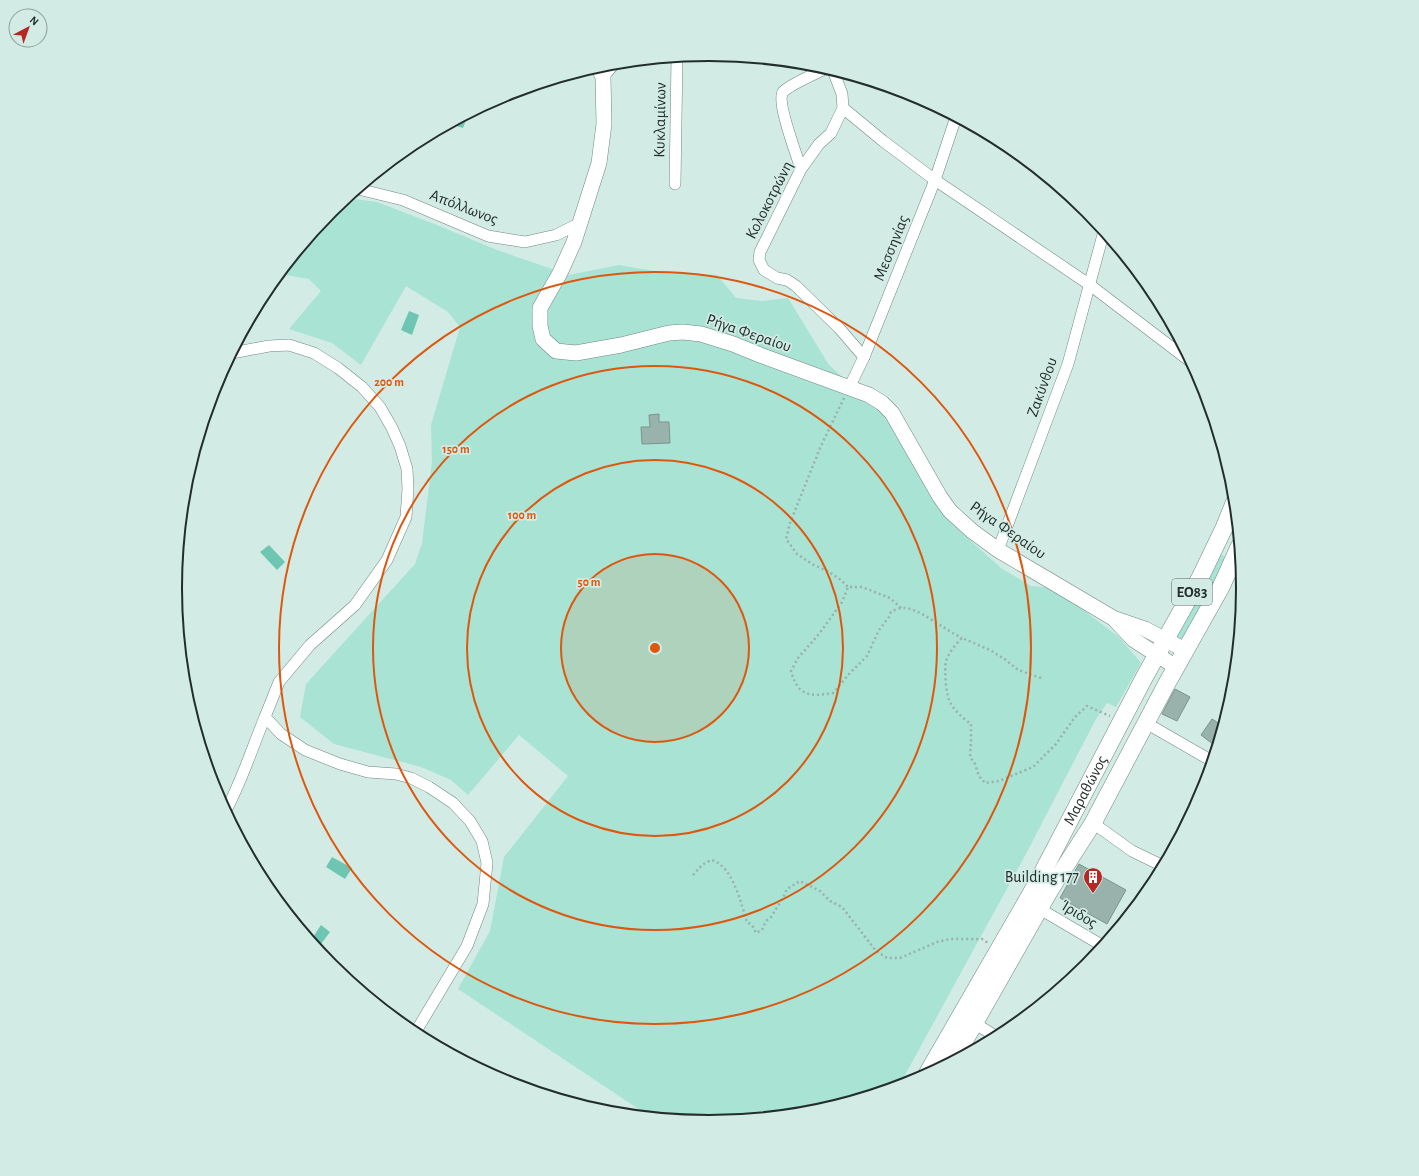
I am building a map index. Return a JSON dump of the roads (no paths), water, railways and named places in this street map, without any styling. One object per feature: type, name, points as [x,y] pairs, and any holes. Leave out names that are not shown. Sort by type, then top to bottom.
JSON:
[{"type":"main road","name":"Μαραθώνος","points":[[932,1066],[1036,883],[1122,720],[1200,578],[1231,511]]},
{"type":"main road","name":"Μαραθώνος","points":[[958,1053],[1040,909],[1093,823],[1235,559]]},
{"type":"main road","points":[[1221,587],[1228,578],[1236,574]]},
{"type":"street","name":"Κυκλαμίνων","points":[[675,184],[677,62]]},
{"type":"street","points":[[801,169],[786,122],[781,98],[783,92],[818,72]]},
{"type":"street","name":"Ρήγα Φεραίου","points":[[600,73],[604,124],[599,163],[574,242],[560,273],[540,308],[540,326],[543,338],[556,351],[576,353],[621,345],[669,333],[683,332],[700,334],[733,344],[875,399],[882,403],[892,413],[932,485],[950,511],[972,531],[998,550],[1113,618]]},
{"type":"street","points":[[835,76],[842,94],[843,108],[935,180],[1090,285],[1182,355]]},
{"type":"street","name":"Κολοκοτρώνη","points":[[843,108],[831,133],[819,144],[801,169],[760,252],[759,260],[764,270],[777,278],[787,280],[796,286],[839,328],[864,357]]},
{"type":"street","name":"Μεσσηνίας","points":[[849,388],[864,357],[935,180],[954,122]]},
{"type":"street","name":"Απόλλωνος","points":[[364,190],[403,200],[488,236],[525,242],[556,235],[580,223]]},
{"type":"street","name":"Ζακύνθου","points":[[998,550],[1068,364],[1102,237]]},
{"type":"street","points":[[229,804],[237,788],[279,682],[310,645],[355,604],[387,560],[406,518],[408,489],[407,469],[400,446],[392,428],[380,408],[362,387],[338,368],[314,353],[289,345],[269,346],[239,352]]},
{"type":"street","points":[[1216,544],[1235,550]]},
{"type":"street","points":[[1113,618],[1145,629],[1185,650]]},
{"type":"street","points":[[1113,618],[1134,640],[1176,667]]},
{"type":"street","points":[[265,717],[281,734],[304,750],[340,764],[368,772],[396,774],[411,778],[429,787],[453,803],[470,821],[482,841],[487,863],[483,904],[467,946],[419,1027]]},
{"type":"street","points":[[1146,723],[1208,759]]},
{"type":"street","points":[[1093,823],[1132,851],[1159,864]]},
{"type":"street","name":"Ίριδος","points":[[1040,909],[1098,943]]},
{"type":"street","points":[[974,1023],[991,1033]]},
{"type":"place","name":"Building 177","points":[[1093,894]]}]
